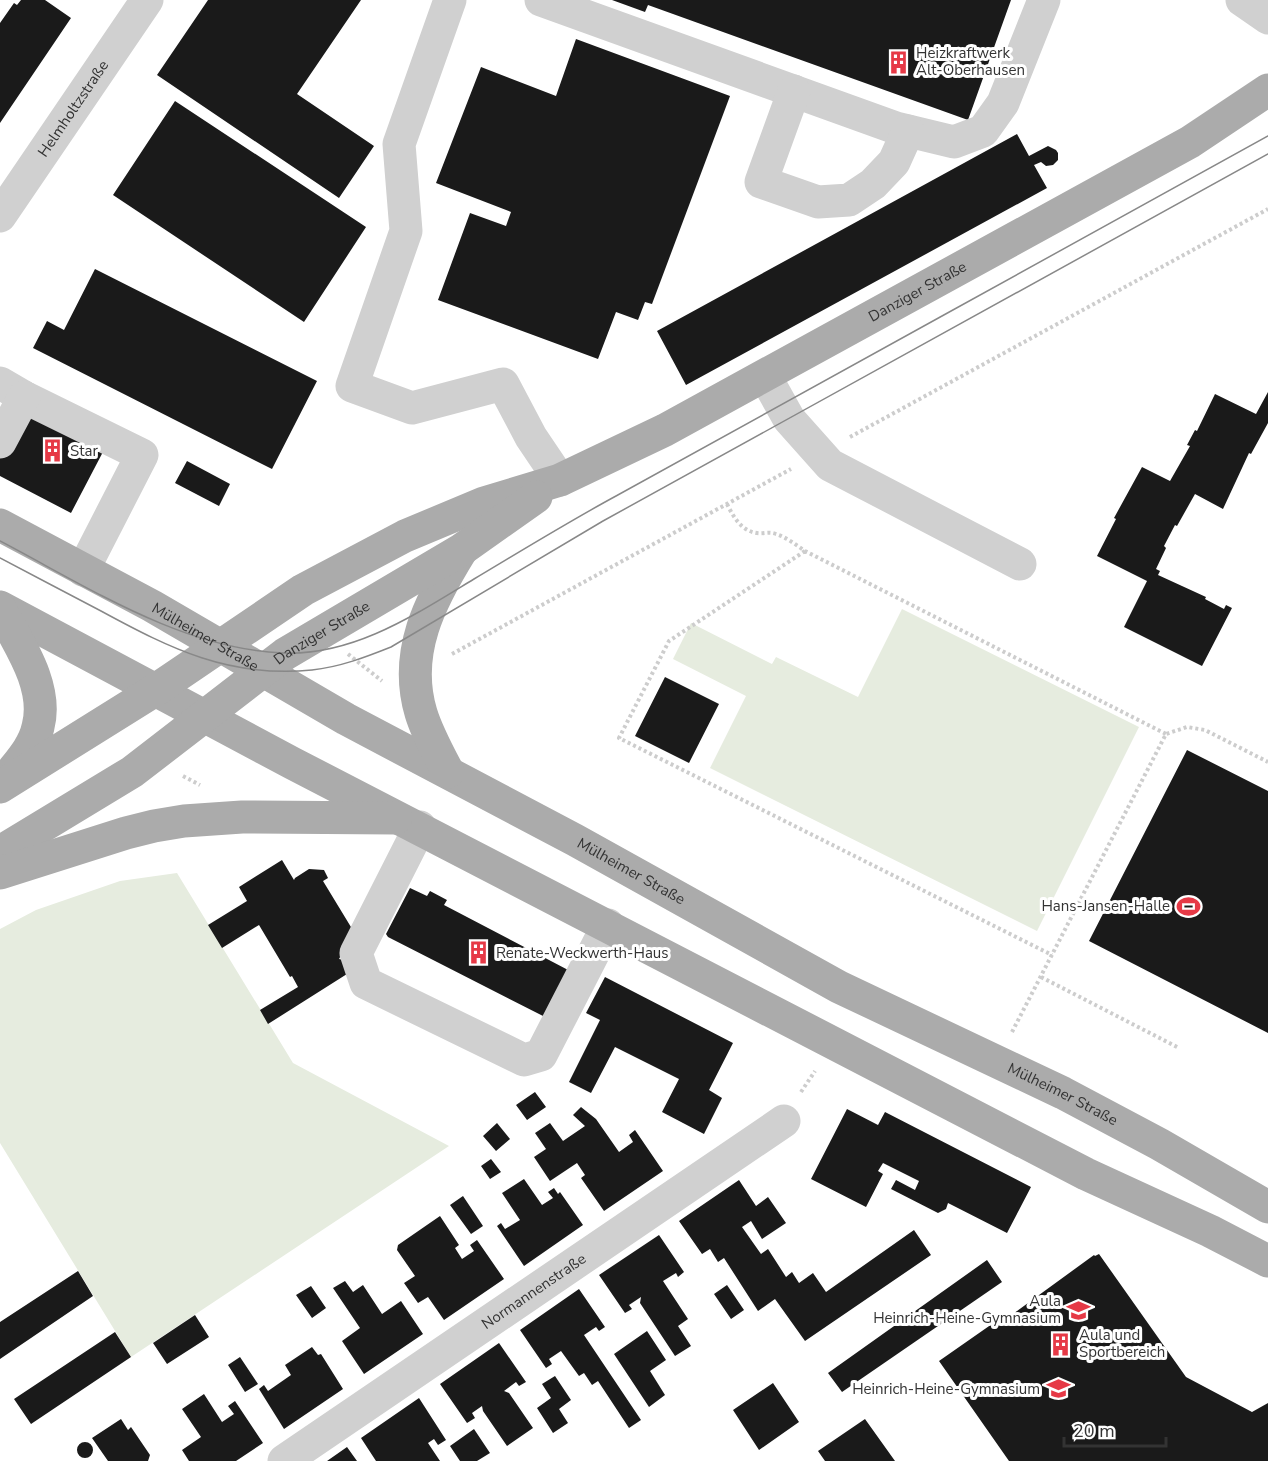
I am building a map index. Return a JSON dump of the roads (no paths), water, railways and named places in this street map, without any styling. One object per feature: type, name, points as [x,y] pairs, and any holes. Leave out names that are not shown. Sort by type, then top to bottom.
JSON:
[{"type":"main road","name":"Danziger Straße","points":[[0,786],[157,689],[303,590],[405,536],[484,503],[560,480],[665,430],[1190,142],[1268,90]]},
{"type":"main road","name":"Danziger Straße","points":[[0,852],[132,772],[260,671],[319,632],[461,550],[560,480]]},
{"type":"main road","name":"Mülheimer Straße","points":[[0,525],[220,645],[260,671],[346,719],[575,840],[839,987],[997,1062],[1159,1144],[1268,1207]]},
{"type":"main road","points":[[448,772],[421,714],[414,673],[421,630],[444,577],[461,550]]},
{"type":"main road","points":[[0,608],[157,689],[292,763],[1086,1174],[1210,1231],[1268,1261]]},
{"type":"main road","points":[[0,608],[33,673],[38,690],[40,718],[27,752],[0,786]]},
{"type":"main road","points":[[0,873],[126,833],[184,821],[242,817],[411,823]]},
{"type":"street","name":"Helmholtzstraße","points":[[0,216],[147,0]]},
{"type":"street","points":[[450,0],[399,144],[406,231],[352,386],[412,408],[503,384],[531,437],[560,480]]},
{"type":"street","points":[[541,0],[908,131],[954,142],[983,131],[1002,103],[1044,0]]},
{"type":"street","points":[[1242,0],[1268,18]]},
{"type":"street","points":[[794,91],[761,182],[809,199],[818,202],[849,200],[873,184],[894,162],[908,131]]},
{"type":"street","points":[[765,376],[789,419],[830,465],[1020,564]]},
{"type":"street","points":[[0,442],[12,390],[142,455],[83,570]]},
{"type":"street","points":[[411,823],[356,952],[366,983],[524,1060],[541,1055],[608,925]]},
{"type":"street","name":"Normannenstraße","points":[[284,1461],[784,1121]]},
{"type":"tram line","points":[[0,541],[137,613],[209,640],[245,649],[283,653],[335,648],[407,619],[598,506],[1268,136]]},
{"type":"tram line","points":[[0,558],[152,637],[202,658],[254,670],[282,671],[322,669],[353,661],[391,647],[603,521],[1268,154]]},
{"type":"place","name":"Heizkraftwerk Alt-Oberhausen","points":[[898,62]]},
{"type":"place","name":"Star","points":[[52,451]]},
{"type":"place","name":"Hans-Jansen-Halle","points":[[1188,906]]},
{"type":"place","name":"Renate-Weckwerth-Haus","points":[[478,953]]},
{"type":"place","name":"Aula Heinrich-Heine-Gymnasium","points":[[1079,1310]]},
{"type":"place","name":"Aula und Sportbereich","points":[[1061,1344]]},
{"type":"place","name":"Heinrich-Heine-Gymnasium","points":[[1058,1389]]}]
